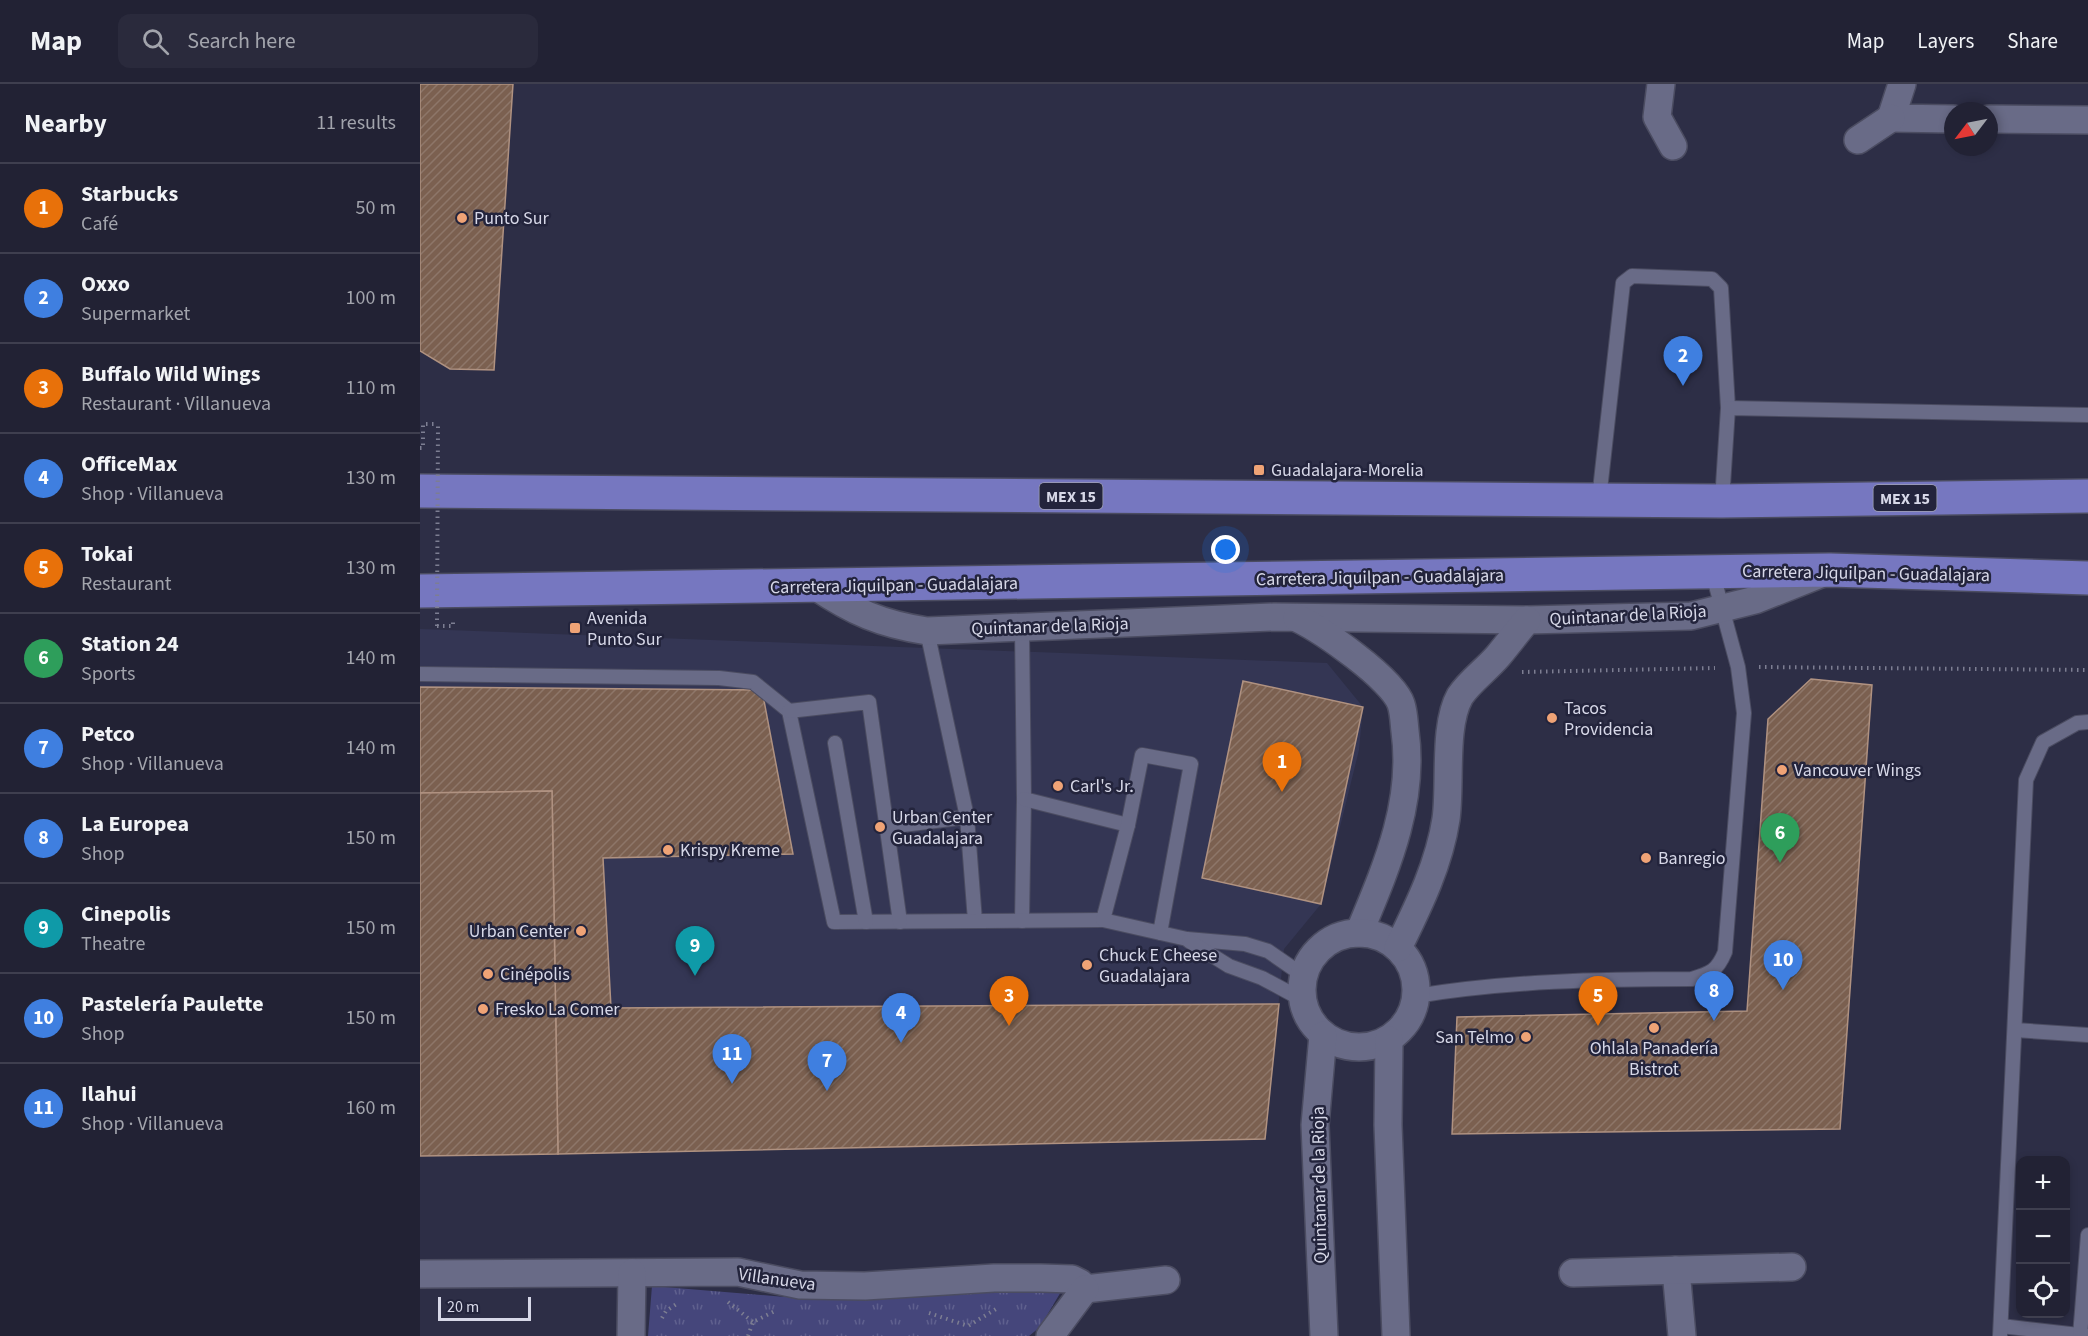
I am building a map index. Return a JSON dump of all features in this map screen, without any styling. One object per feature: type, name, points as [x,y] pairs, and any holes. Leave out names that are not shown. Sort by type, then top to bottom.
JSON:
[{"type":"highway","name":"MEX 15","points":[[420,491],[1722,501],[2088,496]]},
{"type":"highway","name":"Carretera Jiquilpan - Guadalajara","points":[[420,591],[1830,570],[2088,578]]},
{"type":"street","points":[[1661,84],[1657,117],[1673,146]]},
{"type":"street","points":[[1891,118],[1902,84]]},
{"type":"street","points":[[1858,140],[1891,118],[1944,119]]},
{"type":"street","points":[[1998,119],[2088,120]]},
{"type":"street","name":"Quintanar de la Rioja","points":[[815,586],[841,604],[869,618],[898,627],[927,631],[1296,617],[1527,620],[1691,616],[1765,596],[1830,570]]},
{"type":"street","points":[[1296,617],[1318,628],[1366,665],[1401,703],[1408,764],[1405,795],[1391,857],[1359,933]]},
{"type":"street","name":"Quintanar de la Rioja","points":[[1398,948],[1421,904],[1439,851],[1446,819],[1453,713],[1460,696],[1498,656],[1527,620]]},
{"type":"street","points":[[1395,839],[1439,851]]},
{"type":"street","points":[[1359,933],[1386,940],[1398,948],[1409,962],[1415,978],[1416,996],[1412,1013],[1402,1028],[1389,1040],[1373,1046],[1355,1047],[1339,1043],[1323,1035],[1307,1013],[1304,988],[1312,958],[1324,945],[1341,936],[1359,933]]},
{"type":"street","name":"Quintanar de la Rioja","points":[[1323,1035],[1315,1125],[1324,1336]]},
{"type":"street","points":[[1389,1040],[1388,1125],[1396,1336]]},
{"type":"street","points":[[1573,1273],[1792,1268]]},
{"type":"street","points":[[1676,1270],[1682,1336]]},
{"type":"street","name":"Villanueva","points":[[420,1274],[738,1272],[800,1285],[865,1286],[994,1278],[1041,1278],[1072,1279],[1086,1289],[1166,1280]]},
{"type":"street","points":[[631,1336],[633,1273]]},
{"type":"street","points":[[1050,1336],[1086,1289]]},
{"type":"lane","points":[[1599,500],[1623,283],[1632,276],[1712,279],[1721,288],[1728,408],[1722,501]]},
{"type":"lane","points":[[1728,408],[2088,415]]},
{"type":"lane","points":[[1416,996],[1463,988],[1692,979],[1708,974],[1719,966],[1725,952],[1744,713],[1738,667],[1712,571]]},
{"type":"lane","points":[[1022,628],[1024,799],[1022,921]]},
{"type":"lane","points":[[927,631],[966,817],[975,921]]},
{"type":"lane","points":[[420,674],[720,678],[753,682],[789,711],[834,922],[1103,920],[1187,939],[1257,947],[1268,951],[1304,988]]},
{"type":"lane","points":[[789,711],[870,702],[900,922]]},
{"type":"lane","points":[[2088,722],[2077,723],[2043,742],[2026,780],[2000,1331],[2088,1336]]},
{"type":"lane","points":[[835,743],[866,922]]},
{"type":"lane","points":[[1103,920],[1128,825],[1142,755],[1191,764],[1160,933]]},
{"type":"lane","points":[[1024,799],[1128,825]]},
{"type":"lane","points":[[887,827],[966,817]]},
{"type":"lane","points":[[1187,939],[1229,966],[1262,978],[1304,988]]},
{"type":"lane","points":[[2014,1030],[2088,1035]]},
{"type":"lane","points":[[2080,1336],[2088,1235]]},
{"type":"path","points":[[420,448],[423,448],[423,424],[438,424],[437,626]]},
{"type":"path","points":[[657,1327],[666,1311],[686,1298]]},
{"type":"path","points":[[727,1301],[753,1322],[748,1336]]},
{"type":"shaded area","name":"Urban Center Guadalajara","points":[[420,629],[1327,663],[1363,707],[1359,750],[1321,904],[1284,949],[1265,1139],[420,1156]]},
{"type":"green space","points":[[652,1286],[785,1297],[841,1298],[920,1293],[1062,1290],[1040,1327],[1029,1336],[648,1336]]},
{"type":"building","name":"Punto Sur","points":[[420,84],[513,84],[494,370],[450,369],[420,351]]},
{"type":"building","points":[[1811,679],[1872,685],[1840,1129],[1452,1134],[1457,1017],[1747,1011],[1768,719]]},
{"type":"building","points":[[1243,681],[1363,707],[1321,904],[1202,878]]},
{"type":"building","name":"Urban Center","points":[[420,687],[762,690],[793,854],[603,858],[611,1008],[1279,1004],[1265,1139],[558,1154],[552,791],[420,793]]},
{"type":"building","name":"Cinépolis","points":[[552,791],[558,1154],[420,1156],[420,793]]},
{"type":"place","name":"Punto Sur","points":[[462,218]]},
{"type":"place","name":"Oxxo","points":[[1683,386]]},
{"type":"place","name":"Guadalajara-Morelia","points":[[1259,470]]},
{"type":"place","name":"Avenida Punto Sur","points":[[575,628]]},
{"type":"place","name":"Tacos Providencia","points":[[1552,718]]},
{"type":"place","name":"Vancouver Wings","points":[[1782,770]]},
{"type":"place","name":"Carl's Jr.","points":[[1058,786]]},
{"type":"place","name":"Starbucks","points":[[1282,792]]},
{"type":"place","name":"Urban Center Guadalajara","points":[[880,827]]},
{"type":"place","name":"Krispy Kreme","points":[[668,850]]},
{"type":"place","name":"Banregio","points":[[1646,858]]},
{"type":"place","name":"Station 24","points":[[1780,863]]},
{"type":"place","name":"Urban Center","points":[[581,931]]},
{"type":"place","name":"Chuck E Cheese Guadalajara","points":[[1087,965]]},
{"type":"place","name":"Cinépolis","points":[[488,974]]},
{"type":"place","name":"Cinepolis","points":[[695,976]]},
{"type":"place","name":"Pastelería Paulette","points":[[1783,990]]},
{"type":"place","name":"Fresko La Comer","points":[[483,1009]]},
{"type":"place","name":"La Europea","points":[[1714,1021]]},
{"type":"place","name":"Buffalo Wild Wings","points":[[1009,1026]]},
{"type":"place","name":"Tokai","points":[[1598,1026]]},
{"type":"place","name":"Ohlala Panadería Bistrot","points":[[1654,1028]]},
{"type":"place","name":"San Telmo","points":[[1526,1037]]},
{"type":"place","name":"OfficeMax","points":[[901,1043]]},
{"type":"place","name":"Ilahui","points":[[732,1084]]},
{"type":"place","name":"Petco","points":[[827,1091]]}]
